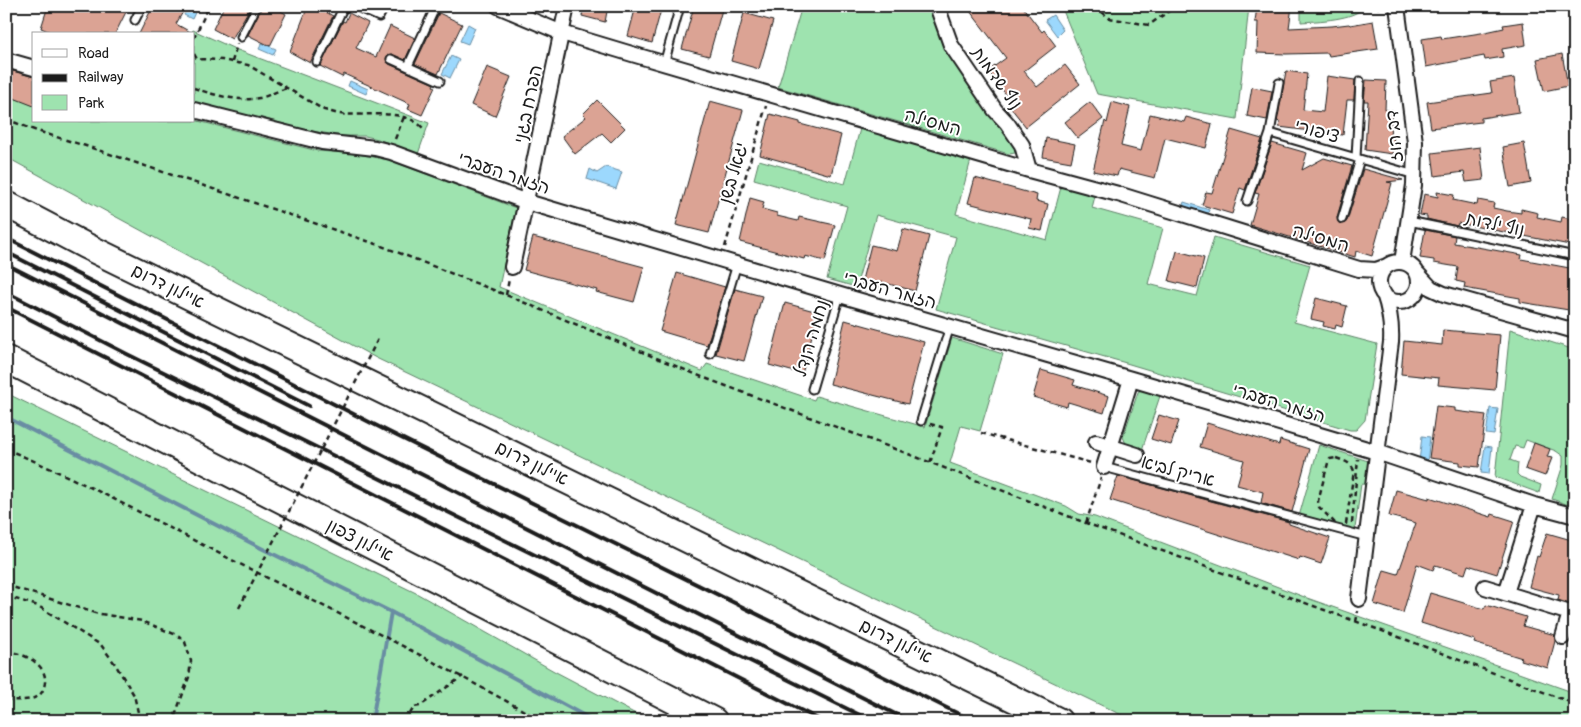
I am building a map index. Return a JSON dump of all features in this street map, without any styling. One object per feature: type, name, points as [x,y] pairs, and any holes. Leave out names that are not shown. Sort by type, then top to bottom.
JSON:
[{"type":"highway","name":"איילון דרום","points":[[6,204],[84,245],[1060,721]]},
{"type":"highway","name":"איילון צפון","points":[[6,359],[714,721]]},
{"type":"street","name":"המסילה","points":[[498,6],[562,32],[664,64],[1118,194],[1359,269],[1376,270],[1386,266]]},
{"type":"street","name":"הפרח בגני","points":[[512,268],[567,6]]},
{"type":"street","name":"נוף שדמות","points":[[937,6],[951,45],[995,110],[1008,123],[1022,144],[1029,170]]},
{"type":"street","name":"דב הוז","points":[[1397,6],[1415,142],[1415,175],[1402,262]]},
{"type":"street","points":[[6,60],[32,67]]},
{"type":"street","name":"הזמר העברי","points":[[195,110],[322,142],[375,148],[391,152],[527,202],[840,295],[1132,378],[1378,452],[1575,516]]},
{"type":"street","points":[[1359,599],[1391,342],[1392,324],[1389,307],[1382,292],[1380,276],[1386,266],[1402,262],[1410,264],[1431,288],[1444,294],[1575,331]]},
{"type":"street","name":"המסילה","points":[[1359,269],[1374,280],[1382,292]]},
{"type":"street","points":[[1391,342],[1401,310],[1419,287],[1418,274]]},
{"type":"street","points":[[1382,292],[1394,301],[1400,302],[1421,295],[1444,294]]},
{"type":"street","points":[[1104,467],[1132,378]]},
{"type":"street","points":[[1096,442],[1137,455]]},
{"type":"street","points":[[1506,593],[1534,504]]},
{"type":"street","points":[[1485,587],[1570,613],[1563,637]]},
{"type":"lane","points":[[135,20],[142,6]]},
{"type":"lane","points":[[242,37],[257,6]]},
{"type":"lane","points":[[317,62],[344,6]]},
{"type":"lane","points":[[355,6],[379,18],[385,6]]},
{"type":"lane","points":[[408,66],[436,6]]},
{"type":"lane","points":[[664,64],[680,6]]},
{"type":"lane","points":[[391,59],[440,81]]},
{"type":"lane","name":"ציפורי","points":[[1342,219],[1358,158],[1360,81]]},
{"type":"lane","name":"ציפורי","points":[[1247,201],[1270,133],[1278,83]]},
{"type":"lane","name":"ציפורי","points":[[1270,133],[1415,175]]},
{"type":"lane","name":"נוף ילדות","points":[[1409,222],[1575,256]]},
{"type":"lane","points":[[710,354],[737,264]]},
{"type":"lane","name":"נחמה הנדל","points":[[812,389],[840,295]]},
{"type":"lane","points":[[921,421],[950,326]]},
{"type":"lane","name":"אריק לביא","points":[[1104,467],[1367,537]]},
{"type":"path","points":[[195,36],[209,6]]},
{"type":"path","points":[[1095,6],[1109,18],[1149,25],[1176,6]]},
{"type":"path","points":[[232,62],[238,41],[242,37]]},
{"type":"path","points":[[197,59],[248,65],[324,110],[337,114],[404,117],[423,128]]},
{"type":"path","points":[[274,80],[277,88],[275,91]]},
{"type":"path","points":[[195,88],[236,98],[260,98],[275,91],[289,88]]},
{"type":"path","name":"יגאל בשן","points":[[722,259],[769,94]]},
{"type":"path","points":[[391,152],[404,117]]},
{"type":"path","points":[[6,119],[370,242],[448,271],[702,377],[1086,523],[1575,703]]},
{"type":"path","points":[[239,608],[378,339]]},
{"type":"path","points":[[921,421],[942,427],[930,463]]},
{"type":"path","points":[[981,433],[1104,467],[1086,523]]},
{"type":"path","points":[[6,449],[104,495],[462,676],[542,721]]},
{"type":"path","points":[[1352,533],[1359,456]]},
{"type":"path","points":[[1336,458],[1348,462],[1354,471],[1346,524],[1341,527],[1319,508],[1318,501],[1328,463],[1330,459],[1336,458]]},
{"type":"path","points":[[6,585],[95,613],[142,621],[179,636],[185,642],[192,661],[190,676],[173,721]]},
{"type":"path","points":[[6,596],[38,606],[100,645],[115,664],[134,695],[140,721]]},
{"type":"path","points":[[6,651],[34,661],[43,671],[46,680],[43,691],[36,698],[6,700]]},
{"type":"path","points":[[408,721],[412,719],[410,714],[414,707],[420,706],[462,676]]},
{"type":"green space","points":[[802,6],[928,6],[945,49],[993,118],[1005,127],[1017,148],[1015,153],[1009,154],[778,87]]},
{"type":"green space","points":[[1037,6],[1249,6],[1237,119],[1097,94],[1062,8],[1041,11]]},
{"type":"green space","points":[[1301,6],[1364,6],[1360,11],[1345,17],[1301,22]]},
{"type":"green space","points":[[193,30],[235,49],[429,123],[418,154],[365,136],[343,136],[305,130],[259,117],[256,123],[195,107],[195,32],[192,32]]},
{"type":"green space","points":[[6,68],[32,75],[32,122],[195,122],[195,120],[318,151],[358,154],[389,160],[516,208],[499,287],[702,371],[707,364],[814,400],[816,396],[925,427],[952,338],[1003,354],[980,431],[961,426],[950,463],[1066,506],[1079,514],[1095,517],[1307,598],[1575,693],[1575,721],[1134,721],[376,358],[6,157]]},
{"type":"green space","points":[[860,129],[971,160],[956,214],[1047,240],[1061,187],[1095,196],[1092,208],[1163,228],[1148,284],[1197,296],[1214,237],[1310,265],[1294,322],[1377,344],[1365,420],[1356,430],[1350,430],[936,309],[956,237],[876,215],[856,287],[827,279],[847,206],[754,179],[759,160],[845,184]]},
{"type":"green space","points":[[1510,329],[1575,350],[1574,507],[1552,499],[1563,465],[1563,456],[1556,451],[1526,440],[1523,448],[1515,446],[1510,460],[1518,463],[1517,474],[1541,485],[1539,493],[1495,477]]},
{"type":"green space","points":[[1144,388],[1161,393],[1142,450],[1127,446],[1123,437],[1138,392]]},
{"type":"green space","points":[[6,393],[416,593],[554,671],[649,721],[6,721]]},
{"type":"green space","points":[[1319,445],[1371,462],[1370,485],[1361,484],[1354,536],[1298,520]]},
{"type":"water","points":[[188,6],[198,6],[192,19],[184,15]]},
{"type":"water","points":[[1053,15],[1063,30],[1057,36],[1045,20]]},
{"type":"water","points":[[468,24],[475,28],[468,44],[460,41]]},
{"type":"water","points":[[262,43],[276,49],[273,55],[259,49]]},
{"type":"water","points":[[451,56],[459,60],[450,78],[442,74]]},
{"type":"water","points":[[350,81],[368,89],[366,94],[348,86]]},
{"type":"water","points":[[606,167],[622,172],[616,189],[587,179],[590,169],[597,173]]},
{"type":"water","points":[[1184,202],[1209,210],[1207,216],[1182,208]]},
{"type":"water","points":[[1490,408],[1498,409],[1494,435],[1486,434]]},
{"type":"water","points":[[1422,436],[1430,437],[1427,463],[1419,462]]},
{"type":"water","points":[[1485,446],[1492,447],[1489,474],[1481,473]]},
{"type":"building","points":[[48,6],[129,6],[116,32],[50,32],[41,28]]},
{"type":"building","points":[[153,6],[177,6],[184,10],[176,24],[190,32],[140,32]]},
{"type":"building","points":[[224,6],[251,6],[232,39],[213,29]]},
{"type":"building","points":[[262,6],[283,6],[281,11],[286,14],[270,46],[248,35]]},
{"type":"building","points":[[308,6],[315,6],[333,16],[310,63],[290,52]]},
{"type":"building","points":[[584,6],[608,6],[605,22],[582,16]]},
{"type":"building","points":[[636,6],[662,6],[652,43],[628,36]]},
{"type":"building","points":[[694,6],[723,6],[709,56],[682,49]]},
{"type":"building","points":[[966,6],[1022,6],[1042,32],[1044,30],[1056,46],[1024,71],[1037,87],[1065,65],[1080,84],[1026,127],[1011,108],[1014,105],[988,71],[1006,58]]},
{"type":"building","points":[[1257,6],[1292,6],[1289,28],[1350,25],[1373,21],[1378,49],[1329,56],[1328,53],[1257,53],[1258,22],[1255,22]]},
{"type":"building","points":[[349,13],[368,23],[356,48],[376,57],[390,26],[415,38],[405,60],[391,54],[386,59],[389,64],[434,84],[433,86],[435,87],[422,115],[408,109],[410,104],[344,74],[342,77],[320,66]]},
{"type":"building","points":[[439,13],[462,24],[438,74],[415,64]]},
{"type":"building","points":[[744,13],[773,21],[759,69],[731,61]]},
{"type":"building","points":[[1523,22],[1526,45],[1502,49],[1503,57],[1485,60],[1484,56],[1426,67],[1422,39],[1441,36],[1442,39],[1481,33],[1504,28],[1503,25]]},
{"type":"building","points":[[1562,54],[1568,86],[1544,91],[1537,59]]},
{"type":"building","points":[[487,67],[511,77],[495,116],[471,105]]},
{"type":"building","points":[[6,69],[32,76],[32,105],[6,95]]},
{"type":"building","points":[[1286,71],[1307,74],[1303,110],[1323,112],[1327,76],[1355,80],[1354,100],[1347,100],[1343,135],[1279,127],[1280,122],[1277,121]]},
{"type":"building","points":[[1514,78],[1519,112],[1481,118],[1481,122],[1431,128],[1427,102],[1492,93],[1490,82]]},
{"type":"building","points":[[1366,80],[1386,81],[1385,110],[1392,110],[1390,136],[1394,136],[1392,154],[1365,150],[1368,101],[1364,101]]},
{"type":"building","points":[[1252,87],[1272,91],[1267,120],[1247,116]]},
{"type":"building","points":[[597,100],[625,128],[611,142],[602,133],[575,154],[562,136],[586,117],[583,114]]},
{"type":"building","points":[[710,101],[743,110],[709,233],[676,225]]},
{"type":"building","points":[[1090,102],[1103,119],[1078,138],[1065,122]]},
{"type":"building","points":[[1112,102],[1130,107],[1121,146],[1141,151],[1150,114],[1184,122],[1186,117],[1212,124],[1206,148],[1165,138],[1155,178],[1119,169],[1117,176],[1093,171],[1105,121],[1107,123]]},
{"type":"building","points":[[770,114],[841,135],[831,175],[760,155]]},
{"type":"building","points":[[1231,130],[1262,139],[1245,190],[1240,188],[1232,214],[1202,205],[1206,192],[1212,193]]},
{"type":"building","points":[[1046,138],[1075,144],[1071,162],[1043,157]]},
{"type":"building","points":[[1272,143],[1307,153],[1302,170],[1324,158],[1352,166],[1337,217],[1338,222],[1341,224],[1347,221],[1363,169],[1403,180],[1387,182],[1392,183],[1372,256],[1356,251],[1355,257],[1250,225],[1259,194],[1255,193]]},
{"type":"building","points":[[1524,143],[1531,183],[1510,187],[1503,147]]},
{"type":"building","points":[[1480,147],[1484,180],[1466,182],[1464,172],[1435,176],[1432,153]]},
{"type":"building","points":[[975,178],[1037,195],[1036,201],[1048,204],[1042,231],[1029,228],[1031,219],[968,203]]},
{"type":"building","points":[[1437,192],[1454,195],[1453,200],[1477,205],[1478,200],[1494,203],[1493,208],[1507,211],[1521,213],[1521,209],[1538,213],[1537,217],[1561,222],[1562,217],[1575,220],[1575,246],[1458,223],[1457,226],[1427,219],[1427,216],[1420,215],[1424,194],[1438,197]]},
{"type":"building","points":[[750,198],[764,202],[762,209],[777,213],[777,216],[798,221],[799,217],[835,225],[825,261],[805,256],[804,259],[740,242]]},
{"type":"building","points":[[903,229],[929,236],[915,291],[881,282],[879,289],[861,284],[871,245],[897,251]]},
{"type":"building","points":[[1425,230],[1455,236],[1454,243],[1522,255],[1521,259],[1575,269],[1575,311],[1520,302],[1520,298],[1464,288],[1465,283],[1456,281],[1458,267],[1434,263],[1434,260],[1420,258]]},
{"type":"building","points":[[533,237],[644,267],[634,302],[524,270]]},
{"type":"building","points":[[1177,251],[1204,258],[1197,288],[1169,281]]},
{"type":"building","points":[[677,273],[725,287],[707,345],[660,331]]},
{"type":"building","points":[[735,289],[762,296],[744,361],[716,354]]},
{"type":"building","points":[[1316,298],[1347,306],[1342,327],[1336,325],[1335,329],[1323,326],[1324,322],[1311,319]]},
{"type":"building","points":[[785,303],[818,312],[802,374],[769,365]]},
{"type":"building","points":[[845,320],[924,342],[908,404],[830,384]]},
{"type":"building","points":[[1443,330],[1500,335],[1495,390],[1438,385],[1439,378],[1401,374],[1404,341],[1442,345]]},
{"type":"building","points":[[1041,370],[1075,380],[1073,385],[1109,396],[1104,413],[1068,402],[1067,407],[1033,397]]},
{"type":"building","points":[[1436,406],[1455,408],[1455,411],[1486,415],[1479,467],[1460,465],[1460,462],[1429,458]]},
{"type":"building","points":[[1159,415],[1179,421],[1171,445],[1151,439]]},
{"type":"building","points":[[1207,423],[1279,445],[1280,440],[1309,449],[1292,512],[1261,503],[1263,492],[1237,485],[1244,460],[1200,447]]},
{"type":"building","points":[[1534,443],[1550,449],[1547,457],[1552,458],[1545,476],[1525,469]]},
{"type":"building","points":[[1118,476],[1289,522],[1289,524],[1330,538],[1321,564],[1300,557],[1299,560],[1110,500]]},
{"type":"building","points":[[1396,490],[1429,499],[1429,497],[1491,517],[1492,514],[1514,521],[1497,574],[1468,565],[1465,574],[1435,565],[1433,570],[1417,564],[1403,613],[1374,604],[1384,570],[1398,574],[1416,523],[1389,516]]},
{"type":"building","points":[[1547,533],[1575,541],[1575,606],[1558,600],[1559,595],[1529,587],[1537,556],[1539,557]]},
{"type":"building","points":[[1430,593],[1484,609],[1486,605],[1526,617],[1523,626],[1555,635],[1548,668],[1474,643],[1475,640],[1421,623]]},
{"type":"waterway","points":[[6,417],[261,548],[391,612],[594,721]]},
{"type":"waterway","points":[[372,721],[391,612]]},
{"type":"railway","points":[[6,238],[389,432],[973,721]]},
{"type":"railway","points":[[6,252],[309,406]]},
{"type":"railway","points":[[6,264],[909,721]]},
{"type":"railway","points":[[6,292],[127,354],[872,721]]},
{"type":"railway","points":[[6,307],[822,721]]}]
